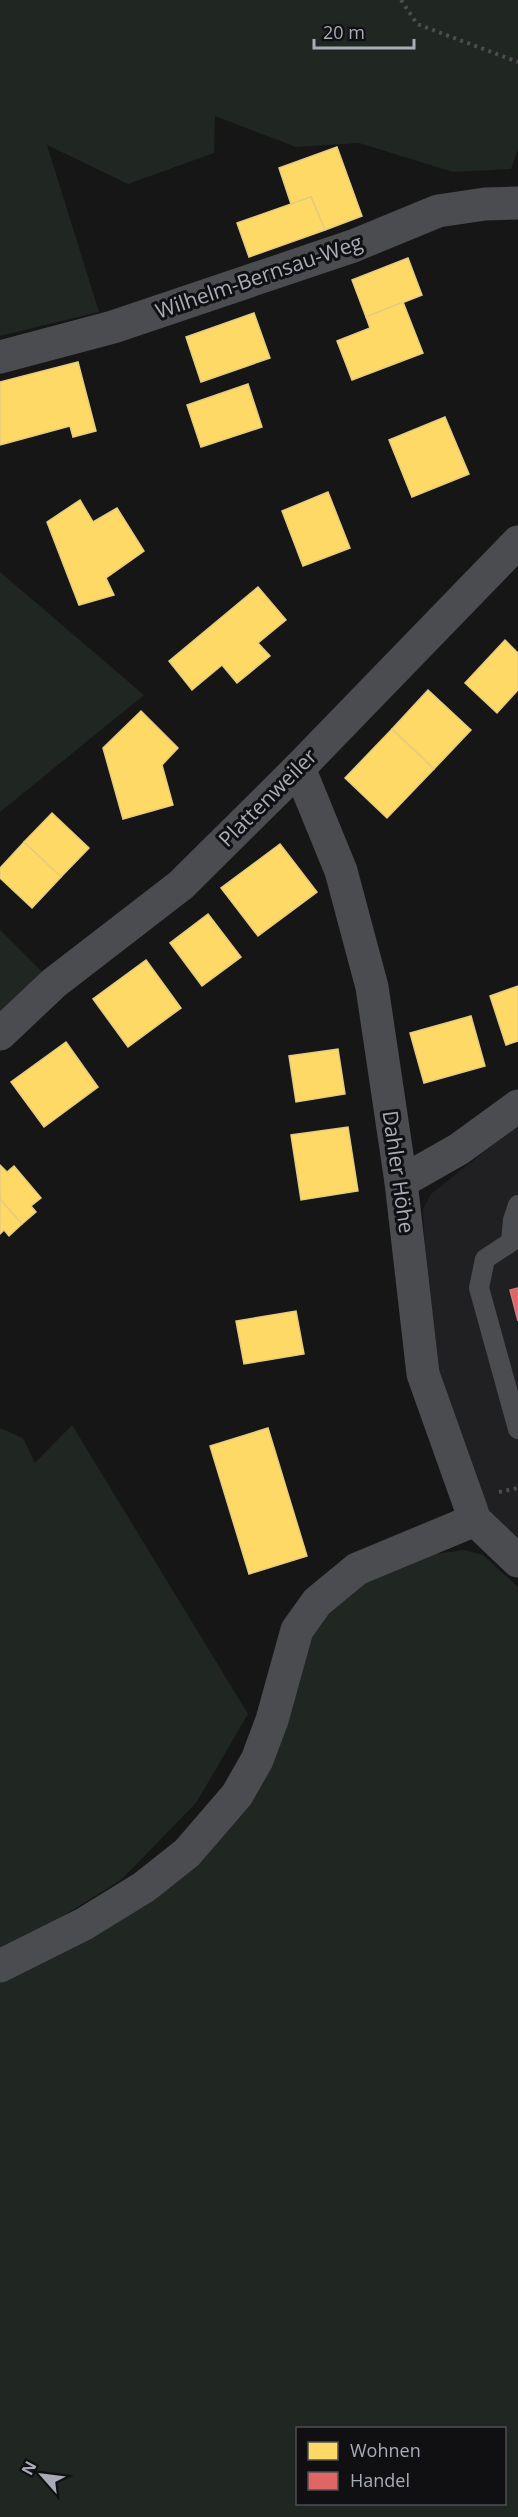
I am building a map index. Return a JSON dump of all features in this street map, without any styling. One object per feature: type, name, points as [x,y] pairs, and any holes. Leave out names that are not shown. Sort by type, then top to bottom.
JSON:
[{"type":"street","name":"Wilhelm-Bernsau-Weg","points":[[0,357],[113,327],[353,246],[438,211],[484,204],[518,203]]},
{"type":"street","name":"Plattenweiler","points":[[0,1034],[54,983],[181,885],[299,768],[518,542]]},
{"type":"street","name":"Dahler Höhe","points":[[299,768],[340,871],[372,987],[401,1182],[423,1374],[475,1520],[518,1561]]},
{"type":"street","points":[[401,1182],[459,1149],[518,1106]]},
{"type":"street","points":[[0,1966],[84,1924],[144,1887],[187,1853],[237,1795],[257,1760],[272,1719],[297,1629],[317,1602],[357,1569],[475,1520]]},
{"type":"lane","points":[[518,1205],[513,1220],[515,1242],[485,1259],[479,1288],[518,1429]]},
{"type":"path","points":[[400,0],[417,24],[518,62]]},
{"type":"path","points":[[499,1492],[518,1488]]},
{"type":"shaded area","points":[[0,0],[518,0],[518,149],[511,169],[453,172],[359,143],[296,147],[215,116],[214,153],[128,184],[47,145],[99,312],[0,336]]},
{"type":"shaded area","points":[[0,572],[144,695],[0,812]]},
{"type":"shaded area","points":[[0,930],[45,975],[0,1017]]},
{"type":"shaded area","points":[[518,1125],[518,1546],[493,1518],[439,1395],[427,1291],[423,1209],[431,1194]]},
{"type":"shaded area","points":[[72,1425],[248,1714],[196,1803],[121,1880],[0,1955],[0,1428],[23,1438],[35,1463]]},
{"type":"shaded area","points":[[464,1550],[483,1555],[518,1587],[518,2517],[0,2517],[0,1975],[247,1795],[307,1634],[353,1588],[400,1559]]},
{"type":"building: Wohnen","points":[[337,147],[362,216],[325,230],[311,197],[291,204],[279,168]]},
{"type":"building: Wohnen","points":[[311,197],[325,230],[249,257],[237,223]]},
{"type":"building: Wohnen","points":[[408,258],[422,295],[366,317],[352,280]]},
{"type":"building: Wohnen","points":[[403,302],[423,353],[352,380],[337,341],[370,328],[366,317]]},
{"type":"building: Wohnen","points":[[254,313],[270,358],[201,382],[186,337]]},
{"type":"building: Wohnen","points":[[78,362],[96,431],[73,437],[70,426],[0,445],[0,382]]},
{"type":"building: Wohnen","points":[[248,384],[262,427],[201,447],[187,405]]},
{"type":"building: Wohnen","points":[[445,417],[469,474],[412,497],[389,440]]},
{"type":"building: Wohnen","points":[[328,492],[350,548],[303,566],[282,511]]},
{"type":"building: Wohnen","points":[[80,500],[93,522],[117,508],[144,551],[106,578],[114,595],[79,605],[47,522]]},
{"type":"building: Wohnen","points":[[258,587],[286,620],[258,643],[270,656],[237,683],[222,665],[192,690],[169,661]]},
{"type":"building: Wohnen","points":[[505,640],[518,653],[518,690],[497,713],[465,683]]},
{"type":"building: Wohnen","points":[[428,690],[471,730],[434,769],[392,729]]},
{"type":"building: Wohnen","points":[[141,711],[178,748],[162,765],[173,805],[123,819],[103,748]]},
{"type":"building: Wohnen","points":[[392,729],[434,769],[387,818],[345,778]]},
{"type":"building: Wohnen","points":[[52,813],[89,848],[61,877],[24,842]]},
{"type":"building: Wohnen","points":[[24,842],[61,877],[32,908],[0,878],[0,868]]},
{"type":"building: Wohnen","points":[[280,844],[317,892],[258,936],[221,888]]},
{"type":"building: Wohnen","points":[[208,914],[241,957],[202,986],[170,943]]},
{"type":"building: Wohnen","points":[[146,960],[181,1008],[128,1047],[93,999]]},
{"type":"building: Wohnen","points":[[518,986],[518,1041],[506,1045],[490,996]]},
{"type":"building: Wohnen","points":[[471,1016],[485,1066],[424,1083],[410,1033]]},
{"type":"building: Wohnen","points":[[66,1042],[98,1087],[44,1127],[11,1082]]},
{"type":"building: Wohnen","points":[[338,1049],[345,1094],[296,1102],[289,1056]]},
{"type":"building: Wohnen","points":[[348,1127],[358,1191],[301,1200],[291,1135]]},
{"type":"building: Wohnen","points":[[0,1165],[7,1172],[14,1166],[41,1198],[31,1206],[36,1212],[22,1224],[0,1199]]},
{"type":"building: Wohnen","points":[[0,1199],[22,1224],[9,1236],[4,1230],[0,1234]]},
{"type":"building: Wohnen","points":[[296,1311],[304,1354],[244,1364],[236,1321]]},
{"type":"building: Wohnen","points":[[268,1428],[307,1556],[249,1574],[210,1446]]},
{"type":"building: Handel","points":[[518,1288],[518,1321],[510,1290]]}]
